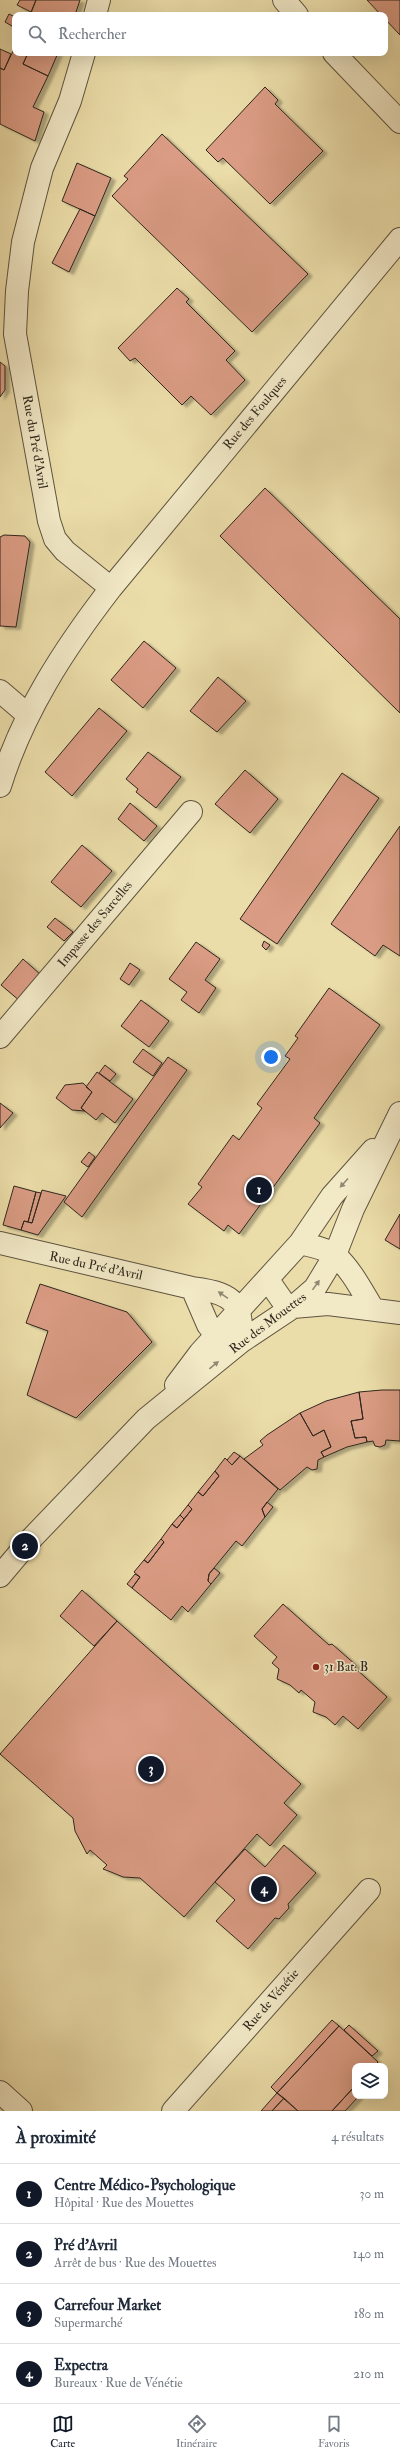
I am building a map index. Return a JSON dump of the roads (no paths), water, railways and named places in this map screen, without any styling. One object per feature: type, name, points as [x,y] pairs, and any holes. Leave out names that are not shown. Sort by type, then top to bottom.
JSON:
[{"type":"street","points":[[96,12],[99,0]]},
{"type":"street","points":[[284,0],[294,12]]},
{"type":"street","name":"Rue du Pré d'Avril","points":[[83,56],[70,101],[42,168],[25,235],[17,291],[15,334],[48,517],[55,539],[65,551],[111,588]]},
{"type":"street","points":[[337,56],[400,122]]},
{"type":"street","name":"Rue des Foulques","points":[[111,588],[400,239]]},
{"type":"street","points":[[0,786],[10,755],[28,715],[69,643],[111,588]]},
{"type":"street","points":[[0,691],[28,715]]},
{"type":"street","name":"Impasse des Sarcelles","points":[[0,1037],[191,812]]},
{"type":"street","name":"Rue des Mouettes","points":[[161,1405],[242,1342],[293,1307],[315,1288],[335,1255],[353,1209],[400,1113]]},
{"type":"street","name":"Rue des Mouettes","points":[[0,1576],[32,1538],[161,1405],[200,1353],[239,1312],[300,1243],[332,1196],[389,1133]]},
{"type":"street","name":"Rue du Pré d'Avril","points":[[0,1243],[192,1288],[216,1291],[229,1299],[239,1312]]},
{"type":"street","points":[[300,1243],[321,1248],[335,1255],[350,1274],[373,1309]]},
{"type":"street","points":[[268,1280],[284,1303],[293,1307],[328,1304],[400,1313]]},
{"type":"street","points":[[192,1288],[208,1326],[217,1336],[242,1342],[239,1312]]},
{"type":"street","name":"Rue de Vénétie","points":[[173,2111],[369,1890]]},
{"type":"place","name":"Centre Médico-Psychologique","points":[[259,1190]]},
{"type":"place","name":"Pré d'Avril","points":[[25,1546]]},
{"type":"place","name":"31 Bat. B","points":[[316,1667]]},
{"type":"place","name":"Carrefour Market","points":[[151,1769]]},
{"type":"place","name":"Expectra","points":[[264,1889]]}]
